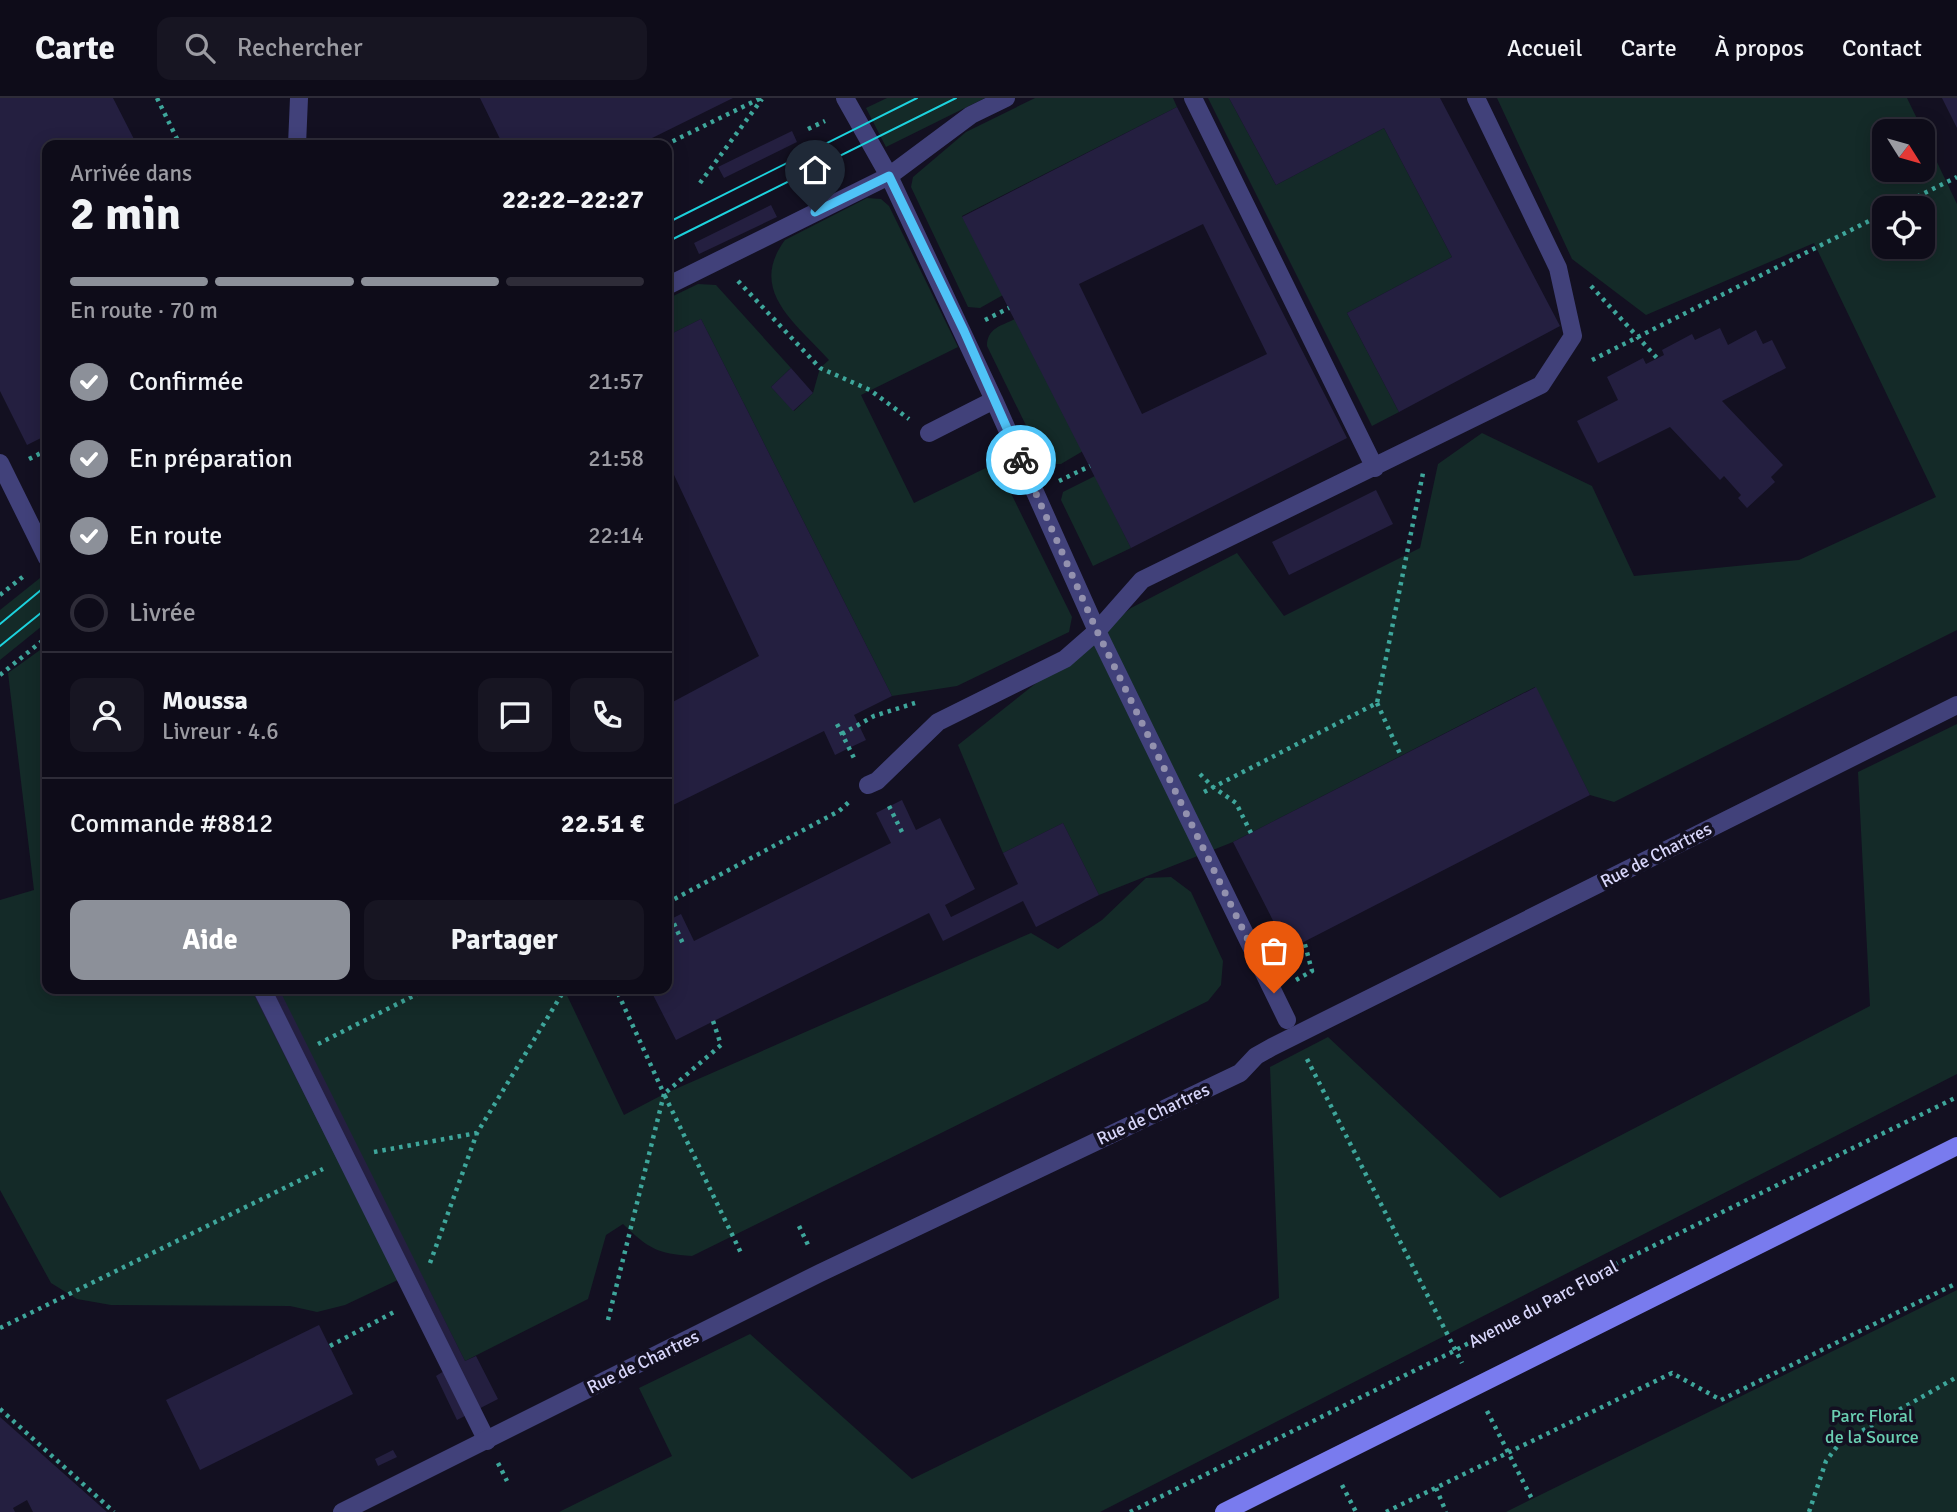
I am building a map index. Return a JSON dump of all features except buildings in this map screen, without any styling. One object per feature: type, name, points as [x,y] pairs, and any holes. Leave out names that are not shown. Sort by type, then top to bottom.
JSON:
[{"type":"main road","points":[[1224,1512],[1957,1146]]},
{"type":"street","points":[[297,140],[299,98]]},
{"type":"street","points":[[845,98],[889,176],[994,400],[1097,631],[1287,1020]]},
{"type":"street","points":[[672,284],[889,176],[971,115],[1006,98]]},
{"type":"street","points":[[1193,98],[1375,468]]},
{"type":"street","points":[[868,785],[877,781],[938,722],[1065,659],[1097,631],[1142,580],[1541,385],[1573,336],[1558,268],[1476,98]]},
{"type":"street","points":[[929,433],[994,400]]},
{"type":"street","points":[[0,463],[42,548]]},
{"type":"street","name":"Rue de Chartres","points":[[342,1512],[490,1449],[820,1273],[1240,1073],[1264,1051],[1957,705]]},
{"type":"street","points":[[264,994],[490,1449]]},
{"type":"path","points":[[157,98],[178,140]]},
{"type":"path","points":[[672,142],[762,98]]},
{"type":"path","points":[[700,183],[762,98]]},
{"type":"path","points":[[1918,196],[1957,177]]},
{"type":"path","points":[[1590,361],[1872,220]]},
{"type":"path","points":[[718,261],[820,368],[870,390],[929,433]]},
{"type":"path","points":[[1558,268],[1572,266],[1640,336],[1657,358]]},
{"type":"path","points":[[1401,756],[1377,703],[1429,440]]},
{"type":"path","points":[[0,675],[42,641]]},
{"type":"path","points":[[1182,804],[1377,703]]},
{"type":"path","points":[[837,724],[849,748]]},
{"type":"path","points":[[672,903],[839,811],[868,785]]},
{"type":"path","points":[[889,806],[904,836]]},
{"type":"path","points":[[672,918],[684,946]]},
{"type":"path","points":[[1274,993],[1312,971],[1304,942]]},
{"type":"path","points":[[295,1056],[417,994]]},
{"type":"path","points":[[0,1328],[347,1158],[477,1133],[562,994]]},
{"type":"path","points":[[618,994],[742,1255]]},
{"type":"path","points":[[608,1320],[664,1094],[721,1045],[713,1021]]},
{"type":"path","points":[[1304,1052],[1464,1366]]},
{"type":"path","name":"Avenue du Parc Floral","points":[[1130,1512],[1456,1350],[1600,1272],[1957,1097]]},
{"type":"path","points":[[799,1226],[814,1257]]},
{"type":"path","points":[[1387,1512],[1672,1373],[1721,1400],[1957,1283]]},
{"type":"path","points":[[1809,1512],[1826,1461],[1839,1444],[1957,1377]]},
{"type":"path","points":[[1485,1407],[1532,1499]]},
{"type":"path","points":[[0,1409],[114,1512]]},
{"type":"path","points":[[1311,1422],[1315,1429]]},
{"type":"path","points":[[490,1449],[507,1481]]},
{"type":"path","points":[[1339,1478],[1356,1512]]},
{"type":"path","points":[[1436,1488],[1446,1512]]},
{"type":"green space","points":[[887,98],[985,98],[886,147],[866,108]]},
{"type":"green space","points":[[1035,98],[1173,98],[1177,107],[962,216],[1003,295],[980,308],[968,307],[911,187],[913,177],[966,132]]},
{"type":"green space","points":[[1208,98],[1229,98],[1276,185],[1384,128],[1452,257],[1347,313],[1399,412],[1372,426]]},
{"type":"green space","points":[[1497,98],[1907,98],[1917,119],[1872,119],[1872,182],[1936,182],[1936,160],[1957,204],[1957,630],[1614,802],[1590,795],[1535,687],[1233,842],[1099,895],[1063,823],[1003,853],[958,745],[1131,608],[1237,553],[1284,616],[1420,548],[1438,464],[1482,433],[1592,486],[1634,576],[1799,560],[1936,497],[1814,243],[1646,315],[1572,259]]},
{"type":"green space","points":[[867,198],[881,199],[889,206],[958,347],[861,395],[914,503],[996,463],[1072,617],[1069,632],[957,686],[892,696],[701,319],[672,334],[672,297],[698,284],[716,285],[791,368],[771,387],[794,411],[813,393],[820,368],[829,360],[791,320],[774,291],[771,275],[775,258],[785,240]]},
{"type":"green space","points":[[1015,319],[1083,451],[1061,464],[1050,464],[1041,456],[987,346],[992,331]]},
{"type":"green space","points":[[1095,476],[1131,548],[1093,566],[1061,500],[1063,492]]},
{"type":"green space","points":[[42,576],[42,626],[0,660],[0,610]]},
{"type":"green space","points":[[42,649],[42,994],[566,994],[624,1115],[664,1094],[1031,933],[1058,949],[1102,920],[1146,878],[1171,877],[1191,892],[1223,961],[1221,985],[1208,1001],[692,1256],[670,1254],[654,1248],[623,1224],[606,1235],[588,1299],[465,1361],[419,1270],[345,1305],[317,1312],[290,1306],[111,1305],[77,1299],[51,1283],[0,1190],[0,900],[34,890],[8,673]]},
{"type":"green space","points":[[1957,724],[1957,1074],[1100,1512],[559,1512],[672,1456],[639,1388],[750,1334],[912,1479],[1279,1298],[1270,1067],[1328,1037],[1500,1198],[1870,1006],[1858,772]]},
{"type":"green space","name":"Parc Floral de la Source","points":[[1957,1290],[1957,1512],[1506,1512],[1532,1499]]},
{"type":"tram line","points":[[672,220],[917,98]]},
{"type":"tram line","points":[[672,240],[956,98]]},
{"type":"tram line","points":[[0,624],[42,589]]},
{"type":"tram line","points":[[0,646],[42,612]]},
{"type":"way so far","points":[[1021,460],[1097,631],[1274,993]]},
{"type":"route","points":[[815,212],[889,176],[964,331],[1021,460]]}]
